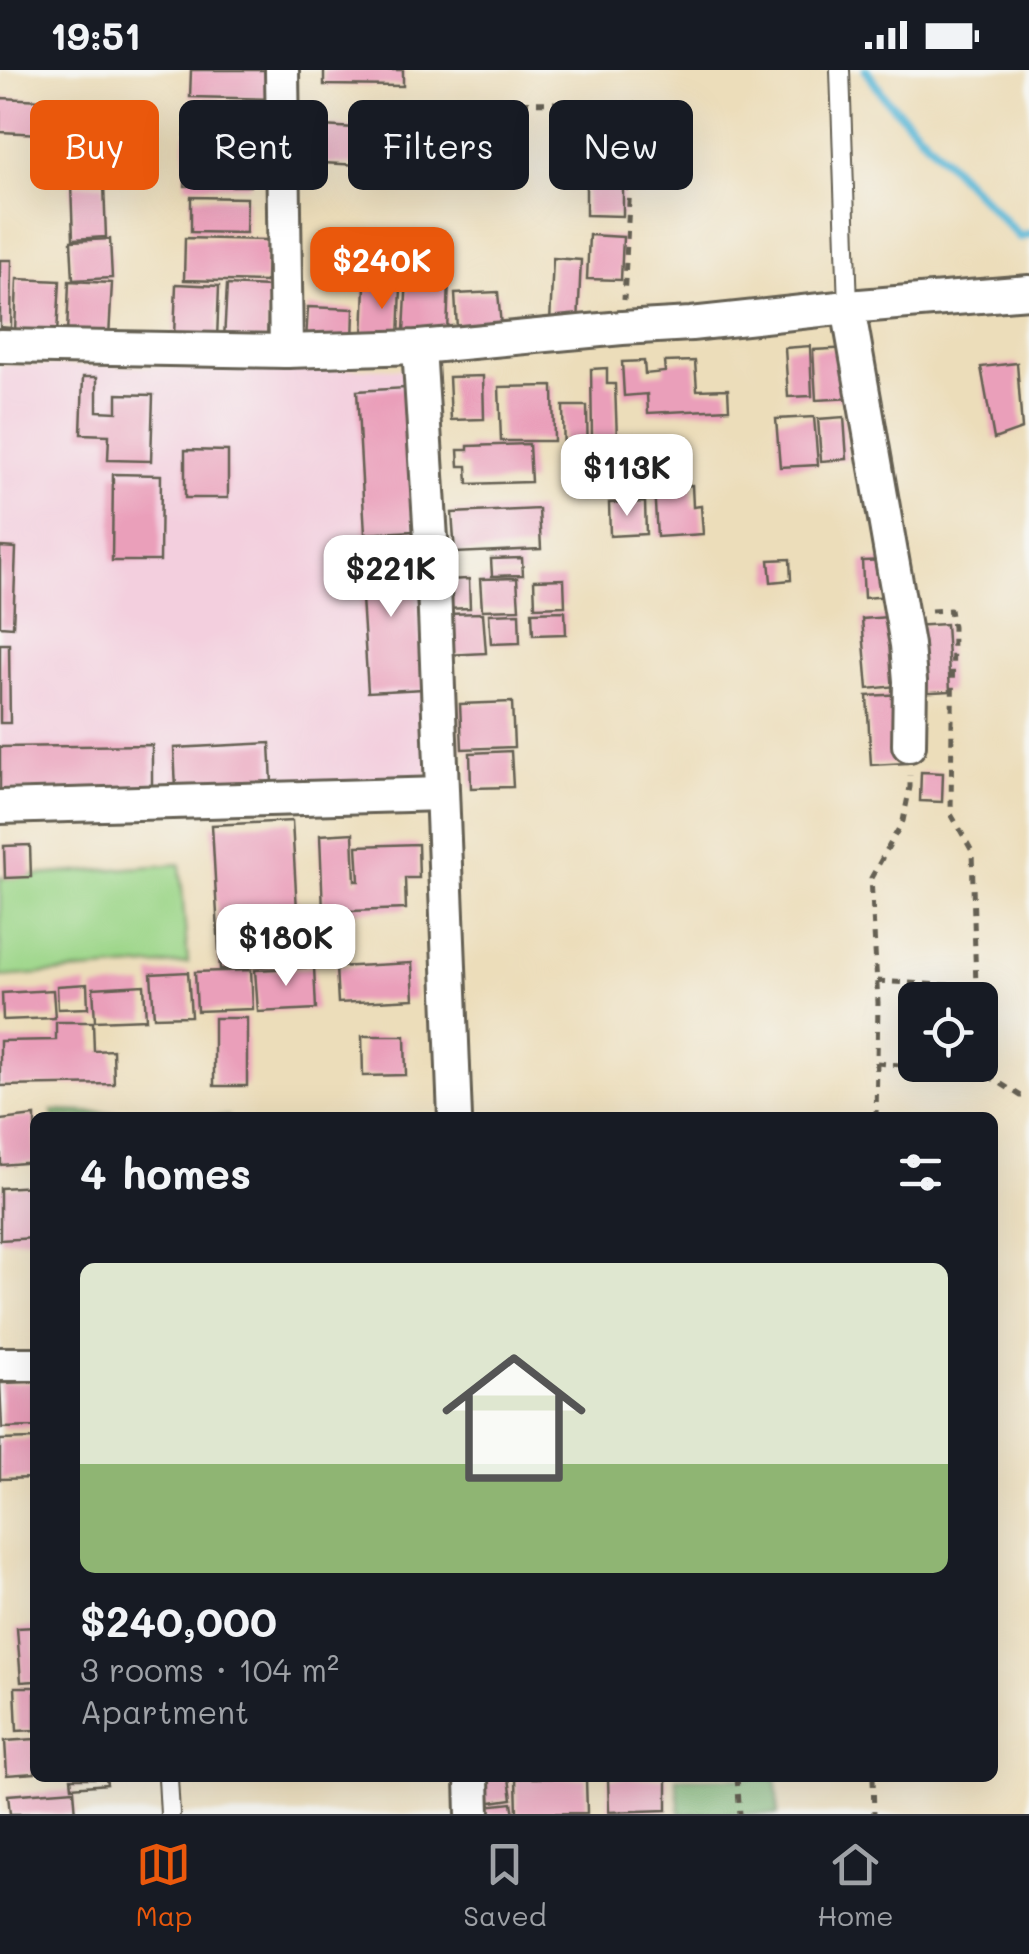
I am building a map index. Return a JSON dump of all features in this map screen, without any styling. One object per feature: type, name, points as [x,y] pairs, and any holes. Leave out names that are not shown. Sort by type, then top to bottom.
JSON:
[{"type":"street","points":[[282,70],[286,351]]},
{"type":"street","points":[[0,346],[286,351],[419,347],[1029,292]]},
{"type":"street","points":[[848,307],[906,645],[909,746]]},
{"type":"street","points":[[419,347],[434,587],[455,1112]]},
{"type":"street","points":[[0,807],[442,794]]},
{"type":"street","points":[[0,1364],[30,1364]]},
{"type":"street","points":[[472,1782],[473,1814]]},
{"type":"lane","points":[[840,70],[848,307]]},
{"type":"lane","points":[[168,1782],[170,1814]]},
{"type":"path","points":[[529,103],[634,104],[622,328]]},
{"type":"path","points":[[953,628],[950,814],[972,851],[976,982]]},
{"type":"path","points":[[876,1112],[877,981],[871,878],[904,821],[910,788],[909,746]]},
{"type":"path","points":[[877,981],[898,982]]},
{"type":"path","points":[[877,1064],[898,1066]]},
{"type":"path","points":[[998,1082],[1029,1096]]},
{"type":"path","points":[[737,1782],[740,1814]]},
{"type":"path","points":[[873,1782],[874,1814]]},
{"type":"shaded area","points":[[0,365],[418,369],[434,762],[420,786],[0,794]]},
{"type":"green space","points":[[180,864],[188,963],[0,977],[0,878]]},
{"type":"green space","points":[[676,1782],[776,1782],[778,1814],[680,1814]]},
{"type":"building","points":[[191,70],[276,70],[275,99],[190,97]]},
{"type":"building","points":[[324,70],[403,70],[403,86],[324,85]]},
{"type":"building","points":[[0,98],[43,100],[30,100],[30,133],[0,132]]},
{"type":"building","points":[[328,126],[348,128],[348,164],[328,163]]},
{"type":"building","points":[[71,190],[104,190],[106,237],[73,239]]},
{"type":"building","points":[[586,190],[623,190],[623,216],[586,215]]},
{"type":"building","points":[[191,197],[247,198],[246,233],[191,232]]},
{"type":"building","points":[[589,235],[623,237],[621,280],[587,279]]},
{"type":"building","points":[[185,238],[267,240],[266,282],[184,280]]},
{"type":"building","points":[[110,239],[112,278],[73,280],[71,241]]},
{"type":"building","points":[[553,258],[581,260],[578,324],[550,323]]},
{"type":"building","points":[[0,260],[12,260],[11,328],[0,327]]},
{"type":"building","points":[[407,277],[449,279],[447,333],[404,331]]},
{"type":"building","points":[[17,279],[60,281],[57,334],[15,332]]},
{"type":"building","points":[[69,281],[112,283],[109,337],[67,335]]},
{"type":"building","points":[[176,284],[219,286],[217,340],[174,337]]},
{"type":"building","points":[[365,284],[401,286],[399,340],[363,338]]},
{"type":"building","points":[[227,285],[269,287],[267,341],[224,339]]},
{"type":"building","points":[[498,292],[501,327],[457,329],[455,294]]},
{"type":"building","points":[[308,307],[354,309],[353,343],[306,340]]},
{"type":"building","points":[[810,346],[812,396],[788,397],[785,348]]},
{"type":"building","points":[[851,348],[854,398],[816,400],[813,350]]},
{"type":"building","points":[[644,361],[645,374],[665,372],[664,362],[695,361],[697,390],[728,389],[729,409],[648,413],[647,394],[624,396],[622,362]]},
{"type":"building","points":[[1017,363],[1022,429],[994,439],[981,367]]},
{"type":"building","points":[[607,368],[607,384],[615,384],[617,439],[592,439],[591,369]]},
{"type":"building","points":[[483,376],[484,419],[451,420],[449,377]]},
{"type":"building","points":[[83,377],[97,377],[97,411],[117,412],[117,394],[153,395],[151,461],[108,460],[109,435],[81,434]]},
{"type":"building","points":[[553,386],[554,441],[501,441],[499,387]]},
{"type":"building","points":[[405,388],[414,531],[365,534],[357,391]]},
{"type":"building","points":[[563,406],[587,406],[588,464],[564,464]]},
{"type":"building","points":[[814,417],[818,465],[780,467],[776,419]]},
{"type":"building","points":[[844,417],[847,459],[821,461],[818,419]]},
{"type":"building","points":[[529,444],[531,482],[468,484],[467,466],[459,466],[458,450],[468,450],[468,446]]},
{"type":"building","points":[[185,450],[228,451],[228,498],[185,498]]},
{"type":"building","points":[[113,474],[161,475],[160,561],[112,561]]},
{"type":"building","points":[[692,485],[693,507],[701,506],[703,534],[657,537],[654,487]]},
{"type":"building","points":[[645,502],[646,534],[610,536],[609,503]]},
{"type":"building","points":[[539,509],[541,549],[455,553],[452,513]]},
{"type":"building","points":[[0,547],[16,548],[13,627],[0,626]]},
{"type":"building","points":[[413,548],[423,689],[368,692],[359,551]]},
{"type":"building","points":[[522,558],[523,575],[492,576],[491,559]]},
{"type":"building","points":[[790,559],[791,580],[771,582],[769,560]]},
{"type":"building","points":[[889,560],[890,596],[864,598],[862,561]]},
{"type":"building","points":[[517,578],[519,609],[482,610],[480,579]]},
{"type":"building","points":[[469,579],[470,608],[445,609],[444,580]]},
{"type":"building","points":[[564,579],[565,606],[535,607],[534,580]]},
{"type":"building","points":[[565,611],[566,634],[533,635],[532,612]]},
{"type":"building","points":[[483,613],[486,653],[447,655],[445,614]]},
{"type":"building","points":[[519,613],[520,643],[491,644],[489,614]]},
{"type":"building","points":[[901,616],[907,685],[868,689],[862,619]]},
{"type":"building","points":[[946,624],[950,691],[914,693],[910,626]]},
{"type":"building","points":[[0,644],[9,644],[10,723],[0,723]]},
{"type":"building","points":[[903,694],[907,763],[871,765],[867,696]]},
{"type":"building","points":[[512,702],[514,747],[462,749],[460,704]]},
{"type":"building","points":[[270,743],[272,784],[176,789],[174,748]]},
{"type":"building","points":[[152,745],[152,790],[0,793],[0,747]]},
{"type":"building","points":[[511,751],[513,787],[471,788],[470,753]]},
{"type":"building","points":[[921,772],[943,773],[942,802],[920,801]]},
{"type":"building","points":[[292,821],[300,964],[220,969],[212,825]]},
{"type":"building","points":[[353,833],[355,881],[359,881],[357,846],[418,844],[419,878],[405,878],[406,909],[323,912],[320,835]]},
{"type":"building","points":[[30,845],[31,877],[5,878],[4,846]]},
{"type":"building","points":[[412,963],[414,999],[338,1003],[336,967]]},
{"type":"building","points":[[314,967],[316,1009],[258,1012],[255,970]]},
{"type":"building","points":[[251,970],[253,1009],[197,1011],[195,972]]},
{"type":"building","points":[[188,972],[191,1016],[154,1017],[151,974]]},
{"type":"building","points":[[87,984],[88,1008],[58,1009],[57,986]]},
{"type":"building","points":[[144,985],[146,1019],[95,1021],[93,988]]},
{"type":"building","points":[[53,990],[55,1018],[3,1020],[2,993]]},
{"type":"building","points":[[214,1018],[247,1018],[247,1086],[214,1086]]},
{"type":"building","points":[[56,1022],[93,1022],[94,1051],[113,1050],[114,1084],[0,1086],[0,1041],[56,1040]]},
{"type":"building","points":[[362,1036],[405,1036],[406,1075],[363,1076]]},
{"type":"building","points":[[30,1117],[30,1162],[1,1165],[0,1120]]},
{"type":"building","points":[[30,1186],[30,1238],[0,1240],[0,1188]]},
{"type":"building","points":[[30,1382],[30,1427],[2,1428],[0,1383]]},
{"type":"building","points":[[30,1439],[30,1478],[0,1479],[0,1440]]},
{"type":"building","points":[[30,1627],[30,1681],[21,1682],[17,1628]]},
{"type":"building","points":[[15,1687],[30,1687],[30,1730],[17,1731]]},
{"type":"building","points":[[30,1739],[30,1773],[7,1775],[5,1741]]},
{"type":"building","points":[[71,1782],[107,1784],[72,1787]]},
{"type":"building","points":[[481,1782],[510,1782],[512,1799],[484,1803]]},
{"type":"building","points":[[516,1782],[586,1782],[587,1813],[517,1814]]},
{"type":"building","points":[[608,1782],[667,1782],[667,1810],[609,1812]]},
{"type":"building","points":[[74,1790],[76,1814],[10,1814],[8,1795]]},
{"type":"building","points":[[512,1803],[514,1814],[485,1814],[484,1806]]},
{"type":"waterway","points":[[866,70],[886,99],[1020,237],[1029,234]]}]
